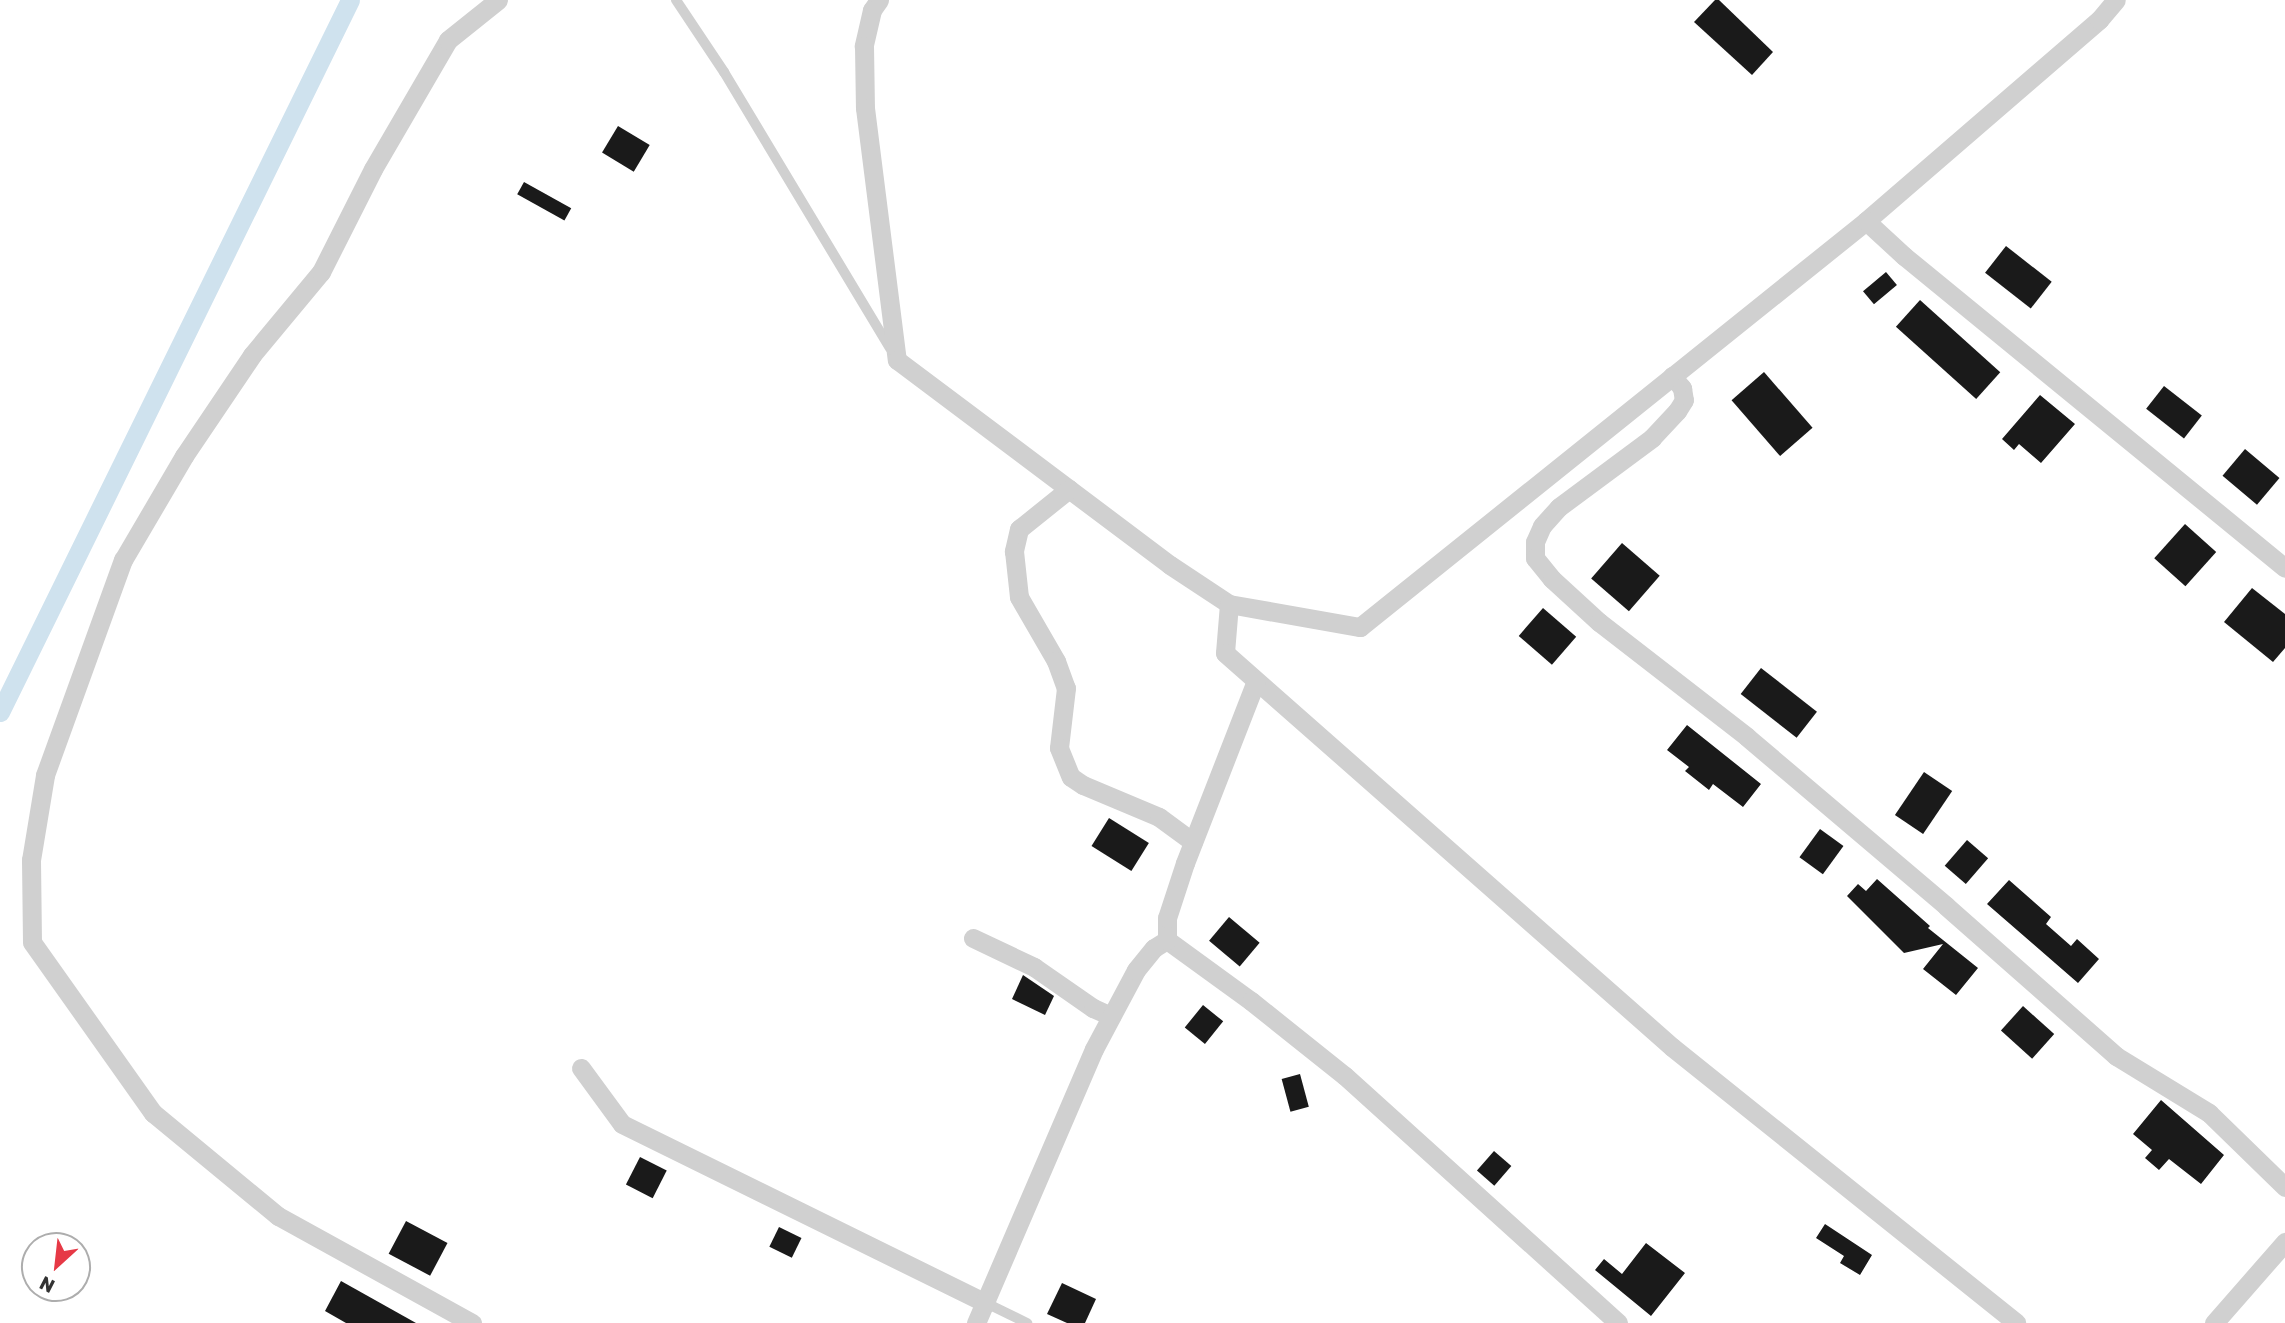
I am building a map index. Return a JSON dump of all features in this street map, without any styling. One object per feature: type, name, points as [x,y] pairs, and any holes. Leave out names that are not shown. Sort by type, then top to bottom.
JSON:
[{"type":"street","points":[[472,1323],[278,1216],[153,1113],[32,942],[31,860],[45,775],[122,561],[184,456],[244,366],[321,272],[373,169],[448,40],[498,0]]},
{"type":"street","points":[[879,0],[872,10],[864,47],[865,108],[897,360],[1229,604],[1360,627],[1866,221],[2099,20],[2116,0]]},
{"type":"street","points":[[1866,221],[1915,265],[2285,568]]},
{"type":"street","points":[[1672,376],[1682,388],[1684,400],[1677,411],[1652,438],[1559,507],[1542,526],[1535,542],[1535,558],[1552,579],[1599,622],[1747,737],[1946,906],[2116,1056],[2209,1113],[2285,1187]]},
{"type":"street","points":[[1069,489],[1019,529],[1014,551],[1019,597],[1056,661],[1066,688],[1059,748],[1071,777],[1083,785],[1158,817],[1193,842]]},
{"type":"street","points":[[1229,604],[1225,653],[1672,1047],[2016,1323]]},
{"type":"street","points":[[1167,940],[1167,918],[1193,842],[1256,681]]},
{"type":"street","points":[[973,938],[1034,967],[1093,1008],[1111,1016]]},
{"type":"street","points":[[976,1323],[1043,1165],[1111,1016],[1136,970],[1154,948],[1167,940]]},
{"type":"street","points":[[1167,940],[1251,1001],[1345,1076],[1618,1323]]},
{"type":"street","points":[[581,1068],[622,1124],[986,1303]]},
{"type":"street","points":[[2214,1323],[2285,1242]]},
{"type":"lane","points":[[676,0],[724,72],[897,360]]},
{"type":"lane","points":[[986,1303],[1027,1323]]},
{"type":"building","points":[[1715,0],[1719,0],[1773,52],[1752,75],[1694,22]]},
{"type":"building","points":[[618,126],[650,145],[634,172],[602,153]]},
{"type":"building","points":[[524,182],[571,208],[564,220],[517,194]]},
{"type":"building","points":[[2006,246],[2052,282],[2031,309],[1985,273]]},
{"type":"building","points":[[1886,272],[1897,285],[1874,304],[1863,291]]},
{"type":"building","points":[[1920,300],[2000,372],[1976,399],[1896,327]]},
{"type":"building","points":[[1764,372],[1813,428],[1780,456],[1732,400]]},
{"type":"building","points":[[2164,386],[2202,416],[2184,438],[2146,409]]},
{"type":"building","points":[[2040,395],[2075,424],[2041,463],[2019,444],[2014,450],[2002,439]]},
{"type":"building","points":[[2245,449],[2279,478],[2257,505],[2223,476]]},
{"type":"building","points":[[2185,524],[2216,552],[2185,586],[2154,558]]},
{"type":"building","points":[[1622,543],[1660,576],[1629,611],[1591,578]]},
{"type":"building","points":[[2252,588],[2285,614],[2285,648],[2273,662],[2224,622]]},
{"type":"building","points":[[1543,608],[1576,637],[1552,665],[1519,636]]},
{"type":"building","points":[[1761,668],[1817,712],[1797,738],[1741,694]]},
{"type":"building","points":[[1687,725],[1761,784],[1743,807],[1713,784],[1709,790],[1685,771],[1689,767],[1667,750]]},
{"type":"building","points":[[1924,772],[1952,791],[1923,834],[1895,815]]},
{"type":"building","points":[[1109,818],[1149,843],[1131,871],[1092,846]]},
{"type":"building","points":[[1820,829],[1843,846],[1823,874],[1799,857]]},
{"type":"building","points":[[1967,840],[1988,858],[1966,884],[1945,866]]},
{"type":"building","points":[[1877,879],[1930,926],[1928,928],[1978,968],[1956,995],[1923,969],[1943,944],[1904,953],[1847,896],[1858,884],[1866,891]]},
{"type":"building","points":[[2009,880],[2051,917],[2046,924],[2071,946],[2077,939],[2099,959],[2078,983],[1987,904]]},
{"type":"building","points":[[1229,917],[1260,943],[1240,966],[1209,941]]},
{"type":"building","points":[[1023,975],[1054,996],[1045,1015],[1012,999]]},
{"type":"building","points":[[1203,1005],[1223,1021],[1205,1044],[1185,1028]]},
{"type":"building","points":[[2023,1006],[2054,1034],[2032,1059],[2001,1031]]},
{"type":"building","points":[[1300,1074],[1309,1107],[1290,1112],[1282,1079]]},
{"type":"building","points":[[2161,1100],[2224,1155],[2201,1184],[2169,1159],[2159,1170],[2145,1158],[2152,1150],[2133,1134]]},
{"type":"building","points":[[1494,1151],[1511,1166],[1494,1186],[1477,1171]]},
{"type":"building","points":[[640,1157],[667,1171],[653,1198],[626,1185]]},
{"type":"building","points":[[406,1221],[447,1243],[430,1276],[389,1254]]},
{"type":"building","points":[[1825,1224],[1872,1255],[1860,1275],[1840,1263],[1844,1256],[1816,1238]]},
{"type":"building","points":[[779,1227],[801,1238],[792,1258],[769,1247]]},
{"type":"building","points":[[1646,1243],[1685,1273],[1651,1316],[1595,1270],[1604,1259],[1622,1274]]},
{"type":"building","points":[[341,1281],[416,1323],[346,1323],[325,1311]]},
{"type":"building","points":[[1062,1283],[1096,1299],[1085,1323],[1067,1323],[1047,1314]]},
{"type":"waterway","points":[[0,712],[350,0]]}]
